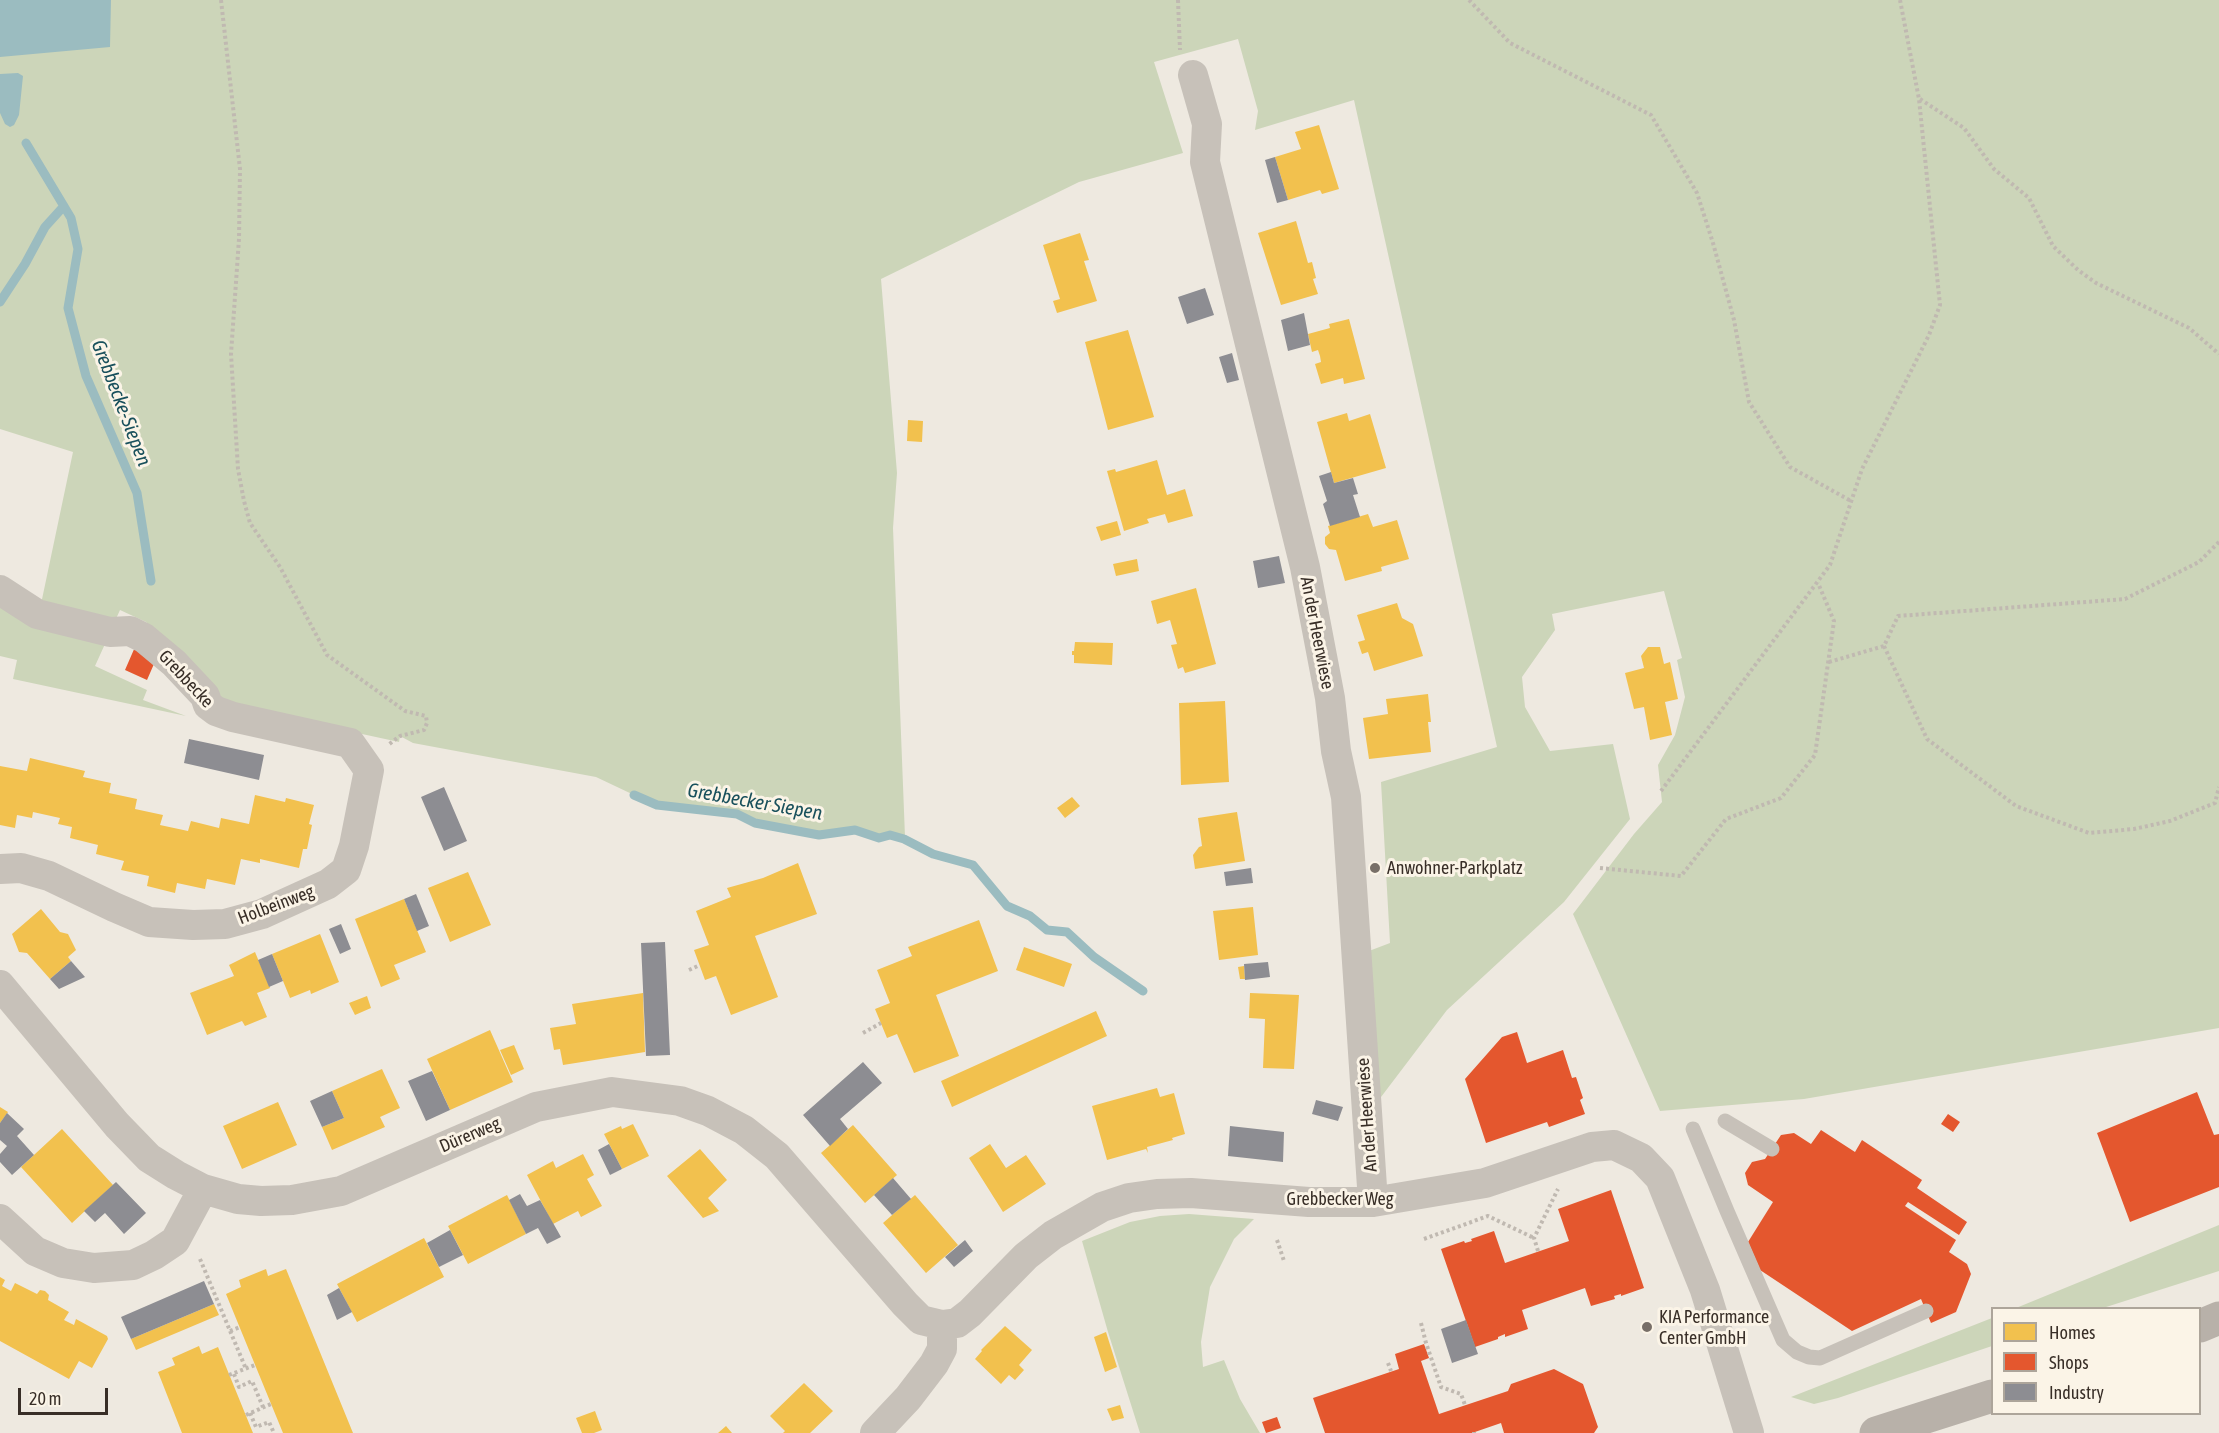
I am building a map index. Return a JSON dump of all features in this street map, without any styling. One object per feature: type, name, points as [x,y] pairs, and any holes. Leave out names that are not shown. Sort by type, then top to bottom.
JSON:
[{"type":"main road","points":[[2201,1325],[2219,1318]]},
{"type":"main road","points":[[1876,1433],[1991,1396]]},
{"type":"street","name":"An der Heerwiese","points":[[1186,65],[1207,124],[1206,162],[1305,567],[1330,698],[1336,751],[1346,797],[1373,1202]]},
{"type":"street","name":"Grebbecke","points":[[0,590],[37,614],[110,632],[130,631],[144,638],[174,663],[205,696],[208,705],[216,711],[233,717],[350,743],[369,770]]},
{"type":"street","name":"Holbeinweg","points":[[0,869],[21,868],[49,876],[149,922],[193,925],[225,924],[262,914],[328,884],[346,870],[354,846],[369,770]]},
{"type":"street","name":"Dürerweg","points":[[0,985],[117,1125],[150,1158],[203,1189],[238,1199],[261,1201],[292,1200],[341,1191],[536,1107],[612,1092],[680,1101],[708,1111],[744,1130],[777,1156],[905,1304],[921,1320],[942,1325]]},
{"type":"street","name":"Grebbecker Weg","points":[[942,1325],[957,1323],[970,1313],[1026,1256],[1053,1235],[1102,1207],[1129,1198],[1191,1193],[1309,1202],[1373,1202],[1485,1184],[1603,1145],[1622,1148],[1641,1158],[1660,1178],[1712,1312],[1749,1433]]},
{"type":"street","points":[[0,1219],[35,1251],[63,1263],[94,1268],[133,1265],[154,1256],[175,1241],[203,1189]]},
{"type":"street","points":[[875,1433],[908,1398],[934,1364],[942,1349],[942,1325]]},
{"type":"lane","points":[[1725,1121],[1772,1149]]},
{"type":"lane","points":[[1693,1129],[1783,1340],[1797,1352],[1809,1357],[1826,1356],[1926,1311]]},
{"type":"path","points":[[221,0],[240,169],[239,239],[231,354],[238,469],[244,501],[250,523],[280,567],[327,655],[405,711],[426,716],[427,723],[424,730],[400,736],[392,741]]},
{"type":"path","points":[[1178,0],[1186,65]]},
{"type":"path","points":[[1469,0],[1510,43],[1651,115],[1697,193],[1734,320],[1749,402],[1790,467],[1851,501]]},
{"type":"path","points":[[1661,791],[1830,565],[1869,454],[1929,335],[1940,305],[1919,99],[1900,0]]},
{"type":"path","points":[[1919,99],[1964,128],[1994,169],[2029,198],[2053,246],[2078,270],[2096,283],[2189,328],[2219,354]]},
{"type":"path","points":[[1829,662],[1884,646],[1898,616],[2125,599],[2199,562],[2219,542]]},
{"type":"path","points":[[1600,868],[1682,876],[1726,819],[1781,798],[1815,755],[1834,621],[1818,583]]},
{"type":"path","points":[[1884,646],[1927,739],[2016,806],[2089,833],[2134,829],[2170,821],[2215,803],[2219,787]]},
{"type":"path","points":[[689,970],[700,965]]},
{"type":"path","points":[[863,1033],[881,1023]]},
{"type":"path","points":[[1538,1251],[1534,1238],[1563,1181]]},
{"type":"path","points":[[1424,1239],[1488,1216],[1534,1238]]},
{"type":"path","points":[[1278,1240],[1284,1261]]},
{"type":"path","points":[[196,1248],[246,1369]]},
{"type":"path","points":[[1421,1323],[1441,1387],[1461,1394],[1465,1405]]},
{"type":"path","points":[[230,1330],[240,1327]]},
{"type":"path","points":[[1388,1363],[1391,1371]]},
{"type":"path","points":[[255,1365],[232,1375],[239,1387],[252,1381],[263,1407]]},
{"type":"path","points":[[271,1404],[248,1414],[256,1427],[269,1422],[274,1433]]},
{"type":"green space","points":[[0,0],[2219,0],[2219,1028],[1804,1099],[1660,1111],[1573,914],[1634,834],[1662,802],[1658,765],[1675,735],[1685,697],[1677,660],[1682,658],[1664,591],[1552,614],[1555,630],[1522,677],[1525,707],[1550,751],[1613,744],[1630,819],[1564,902],[1447,1010],[1378,1101],[1369,951],[1390,943],[1381,782],[1497,747],[1354,100],[1255,130],[1258,111],[1238,39],[1154,62],[1183,153],[1079,182],[881,279],[897,473],[893,528],[905,837],[891,833],[880,837],[855,828],[820,833],[755,821],[738,813],[675,807],[634,793],[634,795],[596,777],[413,743],[400,736],[399,742],[228,705],[146,622],[120,610],[115,621],[41,604],[73,452],[0,429]]},
{"type":"green space","points":[[0,604],[105,644],[95,666],[147,690],[143,700],[186,716],[13,679],[17,660],[0,656]]},
{"type":"green space","points":[[1189,1214],[1254,1219],[1234,1239],[1210,1287],[1201,1342],[1203,1367],[1224,1360],[1240,1399],[1260,1433],[1140,1433],[1082,1241],[1130,1222],[1160,1216]]},
{"type":"green space","points":[[2219,1225],[2219,1271],[2106,1307],[2018,1307]]},
{"type":"green space","points":[[1991,1318],[1991,1346],[1838,1398],[1814,1404],[1791,1397]]},
{"type":"water","points":[[0,0],[111,0],[110,47],[0,57]]},
{"type":"water","points":[[18,73],[23,76],[19,115],[14,125],[10,127],[5,124],[0,113],[0,74]]},
{"type":"building: Homes","points":[[1319,125],[1339,189],[1322,194],[1320,190],[1288,200],[1275,157],[1301,149],[1295,132]]},
{"type":"building: Homes","points":[[1296,221],[1308,263],[1312,262],[1316,278],[1313,279],[1318,294],[1281,305],[1258,233]]},
{"type":"building: Homes","points":[[1080,233],[1089,260],[1084,261],[1097,301],[1057,313],[1053,301],[1060,299],[1043,245]]},
{"type":"building: Homes","points":[[1349,319],[1365,379],[1344,384],[1343,378],[1321,384],[1315,364],[1321,362],[1320,356],[1318,350],[1312,352],[1308,334],[1330,328],[1329,324]]},
{"type":"building: Homes","points":[[1128,330],[1154,417],[1108,430],[1085,342]]},
{"type":"building: Homes","points":[[1347,413],[1349,421],[1370,414],[1386,468],[1334,483],[1317,422]]},
{"type":"building: Homes","points":[[908,420],[923,421],[922,442],[907,441]]},
{"type":"building: Homes","points":[[1157,460],[1167,495],[1185,489],[1193,516],[1168,523],[1165,514],[1147,519],[1149,523],[1124,531],[1107,471],[1115,469],[1116,472]]},
{"type":"building: Homes","points":[[1368,514],[1373,527],[1397,520],[1409,559],[1381,567],[1382,571],[1345,581],[1336,550],[1329,549],[1325,544],[1325,537],[1330,533],[1328,526]]},
{"type":"building: Homes","points":[[1117,521],[1121,535],[1101,541],[1096,527]]},
{"type":"building: Homes","points":[[1137,559],[1139,571],[1116,576],[1113,564]]},
{"type":"building: Homes","points":[[1196,588],[1216,664],[1185,673],[1183,667],[1178,669],[1171,645],[1177,644],[1170,620],[1157,624],[1151,601]]},
{"type":"building: Homes","points":[[1397,603],[1402,618],[1413,624],[1423,656],[1374,671],[1368,652],[1362,654],[1358,642],[1365,640],[1357,615]]},
{"type":"building: Homes","points":[[1075,642],[1113,643],[1112,665],[1074,663],[1072,651],[1074,651]]},
{"type":"building: Homes","points":[[1648,647],[1660,647],[1664,664],[1670,662],[1678,699],[1665,702],[1672,735],[1650,740],[1644,707],[1634,709],[1625,673],[1644,668],[1641,656]]},
{"type":"building: Homes","points":[[1428,694],[1431,752],[1369,759],[1363,718],[1388,714],[1386,699]]},
{"type":"building: Homes","points":[[1225,701],[1229,782],[1181,785],[1179,703]]},
{"type":"building: Homes","points":[[30,758],[85,771],[83,777],[111,783],[109,793],[137,799],[135,809],[163,815],[160,825],[188,831],[191,821],[219,828],[221,818],[249,824],[255,795],[285,802],[286,798],[314,805],[309,824],[312,825],[307,849],[303,849],[299,868],[260,859],[260,863],[241,859],[235,885],[207,879],[205,889],[177,883],[175,893],[147,886],[149,876],[121,870],[124,861],[96,854],[98,845],[70,838],[72,827],[58,824],[60,818],[33,812],[32,818],[17,815],[15,828],[0,825],[0,766],[27,771]]},
{"type":"building: Homes","points":[[1072,797],[1080,806],[1065,818],[1057,808]]},
{"type":"building: Homes","points":[[1237,812],[1245,861],[1195,869],[1193,855],[1202,846],[1198,818]]},
{"type":"building: Homes","points":[[798,863],[817,914],[755,936],[778,997],[731,1015],[716,976],[705,980],[694,950],[709,945],[696,911],[731,897],[727,888],[763,878]]},
{"type":"building: Homes","points":[[468,872],[491,925],[450,942],[428,888]]},
{"type":"building: Homes","points":[[404,899],[426,952],[394,965],[400,979],[381,987],[355,919]]},
{"type":"building: Homes","points":[[1253,907],[1258,955],[1219,960],[1213,911]]},
{"type":"building: Homes","points":[[41,909],[60,932],[68,934],[76,950],[68,957],[71,961],[50,979],[27,953],[19,952],[12,934]]},
{"type":"building: Homes","points":[[979,920],[998,971],[936,995],[959,1056],[914,1073],[897,1034],[887,1038],[875,1009],[890,1003],[877,970],[912,956],[908,947]]},
{"type":"building: Homes","points":[[320,934],[339,982],[311,994],[310,990],[290,998],[272,954]]},
{"type":"building: Homes","points":[[1024,947],[1072,964],[1064,987],[1016,970]]},
{"type":"building: Homes","points":[[255,952],[270,988],[257,993],[267,1017],[245,1026],[242,1021],[207,1035],[190,993],[234,976],[229,965]]},
{"type":"building: Homes","points":[[1244,966],[1245,979],[1240,979],[1238,967]]},
{"type":"building: Homes","points":[[643,993],[645,1052],[563,1065],[560,1049],[554,1050],[550,1028],[576,1024],[572,1004]]},
{"type":"building: Homes","points":[[1250,993],[1299,995],[1294,1069],[1263,1068],[1265,1019],[1249,1018]]},
{"type":"building: Homes","points":[[367,996],[371,1008],[355,1015],[349,1003]]},
{"type":"building: Homes","points":[[1096,1011],[1107,1036],[952,1107],[941,1081]]},
{"type":"building: Homes","points":[[490,1030],[513,1082],[450,1110],[427,1059]]},
{"type":"building: Homes","points":[[514,1045],[524,1069],[511,1075],[500,1050]]},
{"type":"building: Homes","points":[[382,1069],[400,1108],[380,1117],[385,1127],[332,1150],[322,1127],[344,1118],[332,1091]]},
{"type":"building: Homes","points":[[1157,1088],[1160,1097],[1174,1093],[1185,1134],[1147,1147],[1148,1153],[1146,1149],[1107,1160],[1092,1106]]},
{"type":"building: Homes","points":[[278,1102],[297,1145],[242,1169],[223,1126]]},
{"type":"building: Homes","points":[[0,1107],[8,1112],[0,1123]]},
{"type":"building: Homes","points":[[633,1124],[649,1156],[622,1169],[604,1134],[621,1126],[622,1129]]},
{"type":"building: Homes","points":[[853,1125],[897,1175],[865,1203],[821,1153]]},
{"type":"building: Homes","points":[[62,1129],[113,1185],[72,1223],[21,1167]]},
{"type":"building: Homes","points":[[990,1144],[1006,1168],[1026,1155],[1046,1184],[1003,1212],[969,1158]]},
{"type":"building: Homes","points":[[700,1149],[727,1180],[708,1198],[719,1211],[703,1218],[667,1176]]},
{"type":"building: Homes","points":[[583,1154],[594,1175],[587,1179],[602,1206],[581,1217],[578,1211],[553,1224],[527,1175],[553,1161],[556,1168]]},
{"type":"building: Homes","points":[[507,1195],[526,1234],[468,1264],[448,1226]]},
{"type":"building: Homes","points":[[915,1195],[958,1245],[926,1273],[883,1223]]},
{"type":"building: Homes","points":[[424,1238],[444,1277],[357,1322],[337,1284]]},
{"type":"building: Homes","points":[[266,1269],[268,1276],[286,1269],[353,1433],[283,1433],[226,1294],[241,1287],[239,1280]]},
{"type":"building: Homes","points":[[0,1277],[5,1280],[2,1286],[11,1291],[15,1283],[37,1294],[40,1290],[45,1291],[49,1295],[48,1300],[69,1312],[64,1320],[74,1325],[76,1319],[107,1336],[108,1339],[92,1368],[79,1361],[69,1379],[0,1341]]},
{"type":"building: Homes","points":[[214,1304],[219,1315],[136,1350],[131,1339]]},
{"type":"building: Homes","points":[[1005,1326],[1032,1350],[1019,1365],[1024,1370],[1015,1380],[1009,1375],[1001,1384],[975,1359]]},
{"type":"building: Homes","points":[[1106,1332],[1117,1367],[1105,1372],[1094,1337]]},
{"type":"building: Homes","points":[[199,1346],[202,1354],[218,1347],[253,1433],[182,1433],[158,1372],[175,1365],[172,1358]]},
{"type":"building: Homes","points":[[804,1383],[833,1411],[810,1433],[783,1433],[785,1431],[770,1416]]},
{"type":"building: Homes","points":[[1120,1405],[1124,1418],[1112,1421],[1107,1409]]},
{"type":"building: Homes","points":[[595,1411],[602,1430],[582,1433],[576,1418]]},
{"type":"building: Homes","points":[[726,1426],[732,1433],[718,1433]]},
{"type":"building: Shops","points":[[135,647],[157,657],[147,680],[125,670]]},
{"type":"building: Shops","points":[[1517,1032],[1527,1063],[1563,1050],[1572,1078],[1576,1077],[1583,1098],[1580,1100],[1585,1114],[1549,1127],[1547,1122],[1486,1143],[1465,1079],[1502,1037]]},
{"type":"building: Shops","points":[[2197,1092],[2214,1135],[2219,1134],[2219,1187],[2130,1222],[2097,1133]]},
{"type":"building: Shops","points":[[1948,1114],[1960,1122],[1953,1132],[1941,1124]]},
{"type":"building: Shops","points":[[1821,1130],[1855,1152],[1862,1140],[1922,1180],[1917,1188],[1967,1222],[1959,1235],[1908,1202],[1905,1206],[1956,1240],[1949,1252],[1967,1264],[1971,1274],[1956,1312],[1931,1323],[1921,1299],[1852,1331],[1760,1270],[1748,1242],[1773,1202],[1748,1185],[1745,1173],[1752,1162],[1765,1159],[1781,1135],[1794,1133],[1811,1144]]},
{"type":"building: Shops","points":[[1611,1190],[1644,1288],[1621,1296],[1621,1294],[1614,1296],[1615,1299],[1591,1306],[1585,1288],[1522,1310],[1528,1329],[1505,1337],[1505,1334],[1498,1339],[1475,1347],[1441,1249],[1464,1241],[1465,1243],[1472,1241],[1471,1239],[1494,1231],[1505,1263],[1569,1241],[1558,1209]]},
{"type":"building: Shops","points":[[1424,1344],[1429,1358],[1421,1361],[1439,1414],[1508,1391],[1511,1384],[1554,1369],[1583,1384],[1598,1427],[1594,1433],[1504,1433],[1501,1423],[1472,1433],[1325,1433],[1313,1398],[1399,1369],[1395,1354]]},
{"type":"building: Shops","points":[[1277,1417],[1281,1428],[1266,1433],[1262,1422]]},
{"type":"building: Industry","points":[[1275,157],[1288,200],[1277,203],[1265,160]]},
{"type":"building: Industry","points":[[1205,288],[1214,315],[1187,324],[1178,297]]},
{"type":"building: Industry","points":[[1304,313],[1310,345],[1288,351],[1281,320]]},
{"type":"building: Industry","points":[[1232,353],[1239,380],[1227,383],[1219,357]]},
{"type":"building: Industry","points":[[1331,472],[1334,483],[1353,478],[1358,494],[1353,495],[1360,517],[1330,526],[1323,504],[1327,501],[1319,476]]},
{"type":"building: Industry","points":[[1279,556],[1285,583],[1258,588],[1253,561]]},
{"type":"building: Industry","points":[[189,739],[264,755],[259,780],[184,763]]},
{"type":"building: Industry","points":[[444,787],[467,841],[444,851],[421,797]]},
{"type":"building: Industry","points":[[1251,868],[1253,883],[1226,886],[1224,872]]},
{"type":"building: Industry","points":[[416,894],[429,926],[417,931],[404,899]]},
{"type":"building: Industry","points":[[341,924],[351,949],[340,954],[329,929]]},
{"type":"building: Industry","points":[[665,942],[670,1055],[646,1056],[641,943]]},
{"type":"building: Industry","points":[[272,954],[283,981],[269,987],[258,960]]},
{"type":"building: Industry","points":[[71,961],[85,977],[59,989],[50,979]]},
{"type":"building: Industry","points":[[1268,962],[1270,977],[1245,980],[1244,964]]},
{"type":"building: Industry","points":[[863,1062],[882,1083],[840,1119],[848,1129],[830,1146],[803,1115]]},
{"type":"building: Industry","points":[[432,1071],[450,1110],[426,1121],[408,1081]]},
{"type":"building: Industry","points":[[332,1091],[344,1118],[322,1127],[310,1101]]},
{"type":"building: Industry","points":[[1316,1100],[1343,1107],[1338,1121],[1312,1114]]},
{"type":"building: Industry","points":[[7,1113],[24,1129],[17,1136],[34,1155],[12,1175],[0,1162],[0,1154],[7,1146],[0,1140],[0,1123]]},
{"type":"building: Industry","points":[[1230,1126],[1284,1132],[1283,1162],[1228,1156]]},
{"type":"building: Industry","points":[[609,1144],[622,1169],[610,1175],[598,1150]]},
{"type":"building: Industry","points":[[893,1178],[911,1199],[892,1215],[874,1195]]},
{"type":"building: Industry","points":[[116,1182],[146,1213],[124,1234],[105,1213],[95,1222],[84,1211]]},
{"type":"building: Industry","points":[[520,1194],[527,1206],[540,1200],[561,1237],[547,1244],[538,1228],[526,1234],[509,1200]]},
{"type":"building: Industry","points":[[450,1230],[463,1255],[439,1267],[427,1243]]},
{"type":"building: Industry","points":[[965,1240],[973,1251],[954,1267],[945,1257]]},
{"type":"building: Industry","points":[[204,1281],[214,1304],[131,1339],[121,1317]]},
{"type":"building: Industry","points":[[339,1288],[352,1312],[337,1320],[327,1295]]},
{"type":"building: Industry","points":[[1466,1320],[1478,1354],[1452,1363],[1441,1329]]},
{"type":"waterway","name":"Grebbecke-Siepen","points":[[26,143],[71,218],[78,249],[68,308],[86,376],[137,493],[151,581]]},
{"type":"waterway","points":[[0,302],[25,264],[45,227],[64,206]]},
{"type":"waterway","name":"Grebbecker Siepen","points":[[634,795],[657,805],[737,814],[755,823],[819,835],[855,830],[879,838],[890,835],[904,839],[933,854],[973,865],[1007,906],[1030,916],[1047,930],[1067,932],[1094,957],[1143,991]]},
{"type":"place","name":"Anwohner-Parkplatz","points":[[1375,868]]},
{"type":"place","name":"KIA Performance Center GmbH","points":[[1647,1327]]}]
